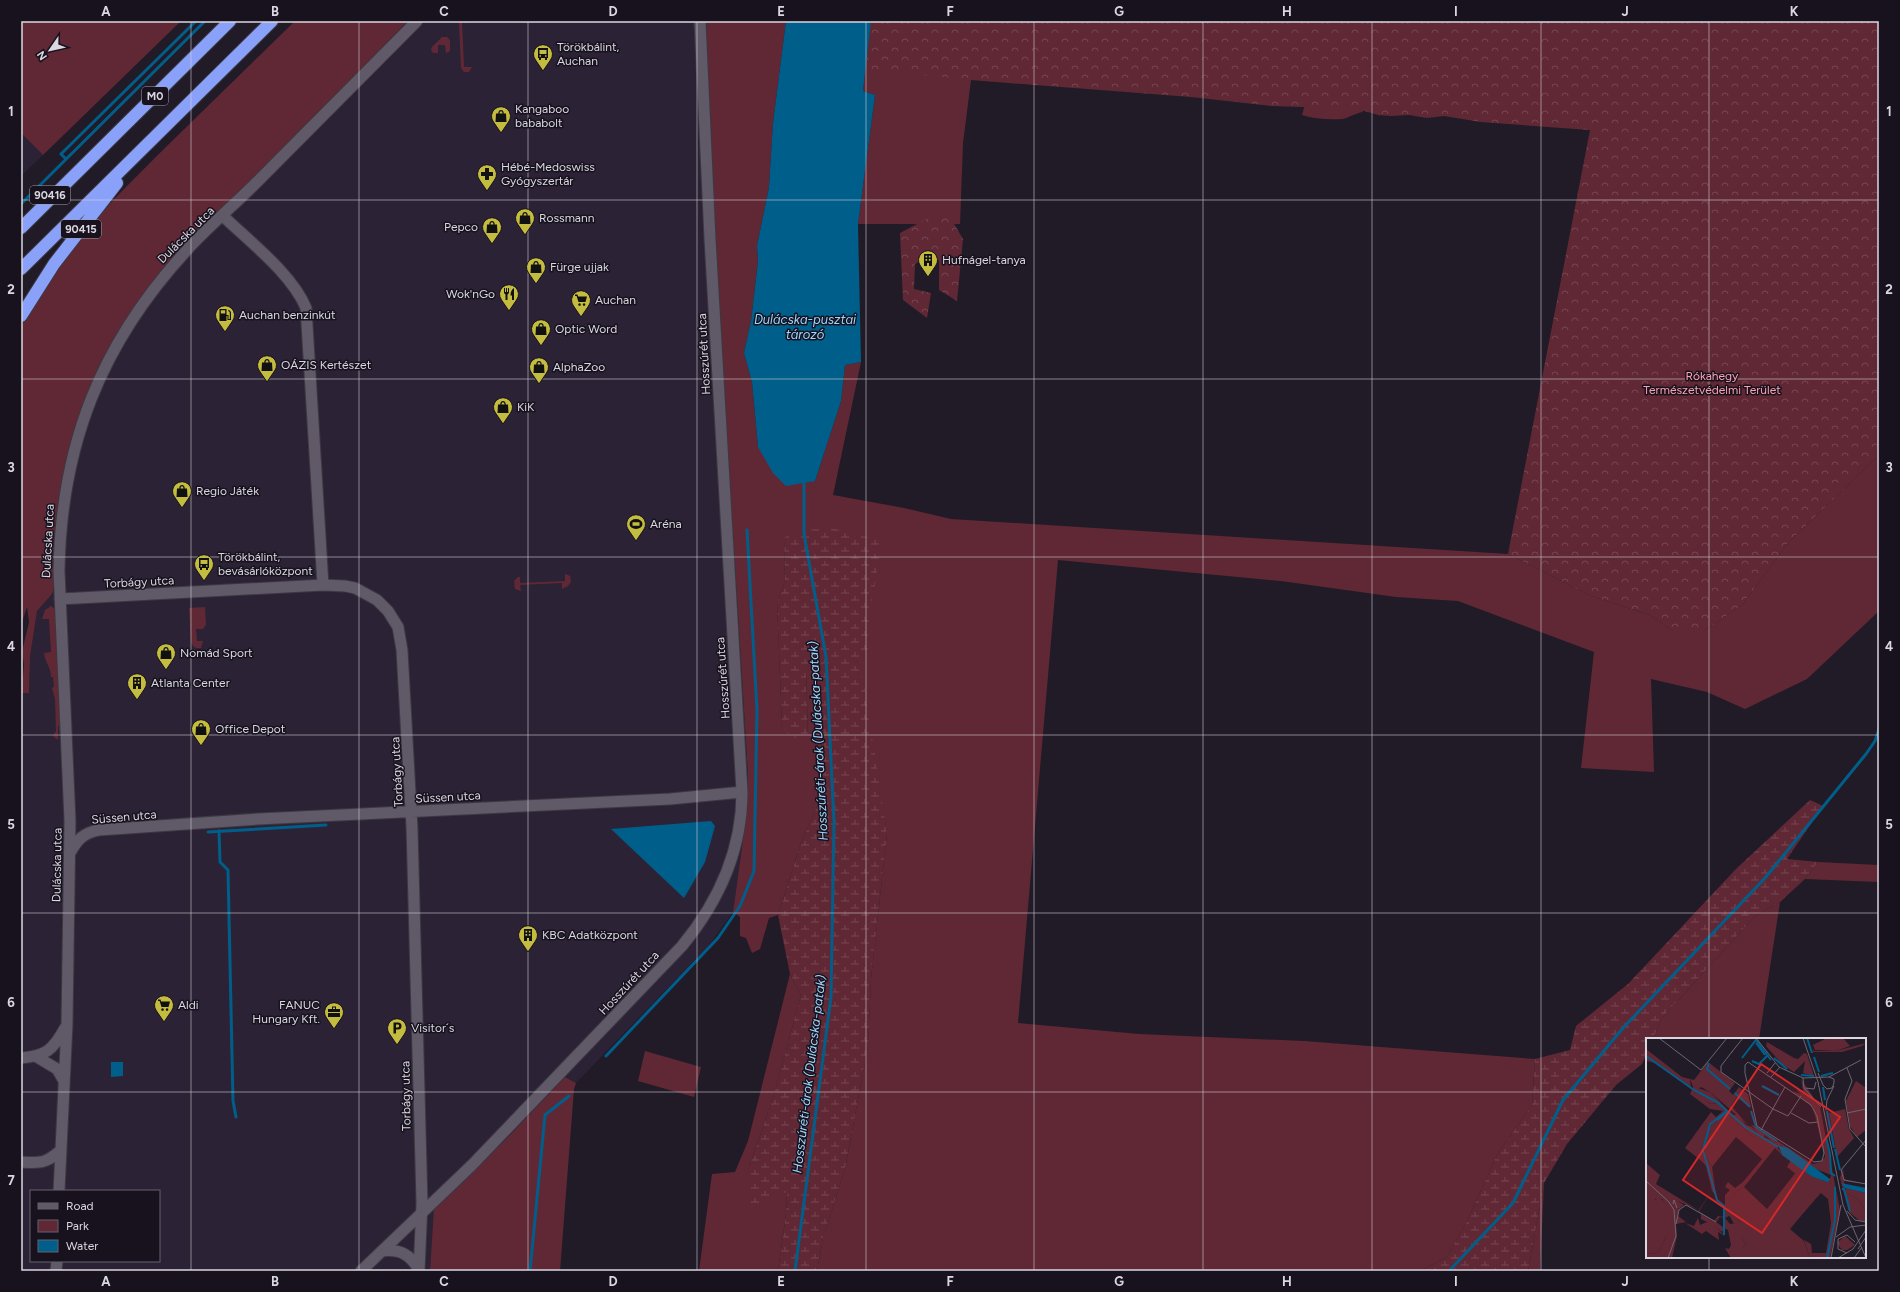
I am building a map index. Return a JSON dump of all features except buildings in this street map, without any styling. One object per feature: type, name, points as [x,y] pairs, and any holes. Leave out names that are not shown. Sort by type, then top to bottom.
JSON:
[{"type":"highway","name":"M0","points":[[21,228],[230,21]]},
{"type":"highway","name":"M0","points":[[21,269],[272,21]]},
{"type":"highway","name":"90415","points":[[21,316],[54,264],[146,145]]},
{"type":"highway","name":"90416","points":[[21,220],[80,170]]},
{"type":"street","name":"Dulácska utca","points":[[59,1187],[67,1024],[70,854],[68,746],[60,599],[59,541],[64,497],[82,421],[111,353],[135,314],[188,249],[223,216],[417,21]]},
{"type":"street","name":"Hosszúrét utca","points":[[422,1212],[472,1165],[519,1117],[689,937],[705,916],[728,872],[739,831],[742,792],[710,239],[700,21]]},
{"type":"street","points":[[223,216],[290,281],[302,297],[306,308],[323,585]]},
{"type":"street","name":"Torbágy utca","points":[[60,599],[323,585],[345,586],[377,600],[388,611],[398,627],[404,665],[412,812],[422,1212],[419,1270]]},
{"type":"street","name":"Süssen utca","points":[[70,854],[80,837],[89,832],[99,830],[258,819],[670,799],[742,792]]},
{"type":"street","points":[[21,1058],[37,1057],[49,1051],[59,1040],[67,1024]]},
{"type":"street","points":[[37,1057],[57,1069],[64,1080]]},
{"type":"street","points":[[21,1162],[41,1163],[50,1160],[60,1151]]},
{"type":"street","points":[[41,1163],[50,1169],[59,1187]]},
{"type":"street","points":[[361,1271],[422,1212]]},
{"type":"street","points":[[382,1251],[393,1250],[405,1253],[410,1257],[419,1270]]},
{"type":"shaded area","points":[[408,21],[706,21],[716,257],[748,775],[748,804],[733,912],[709,945],[576,1083],[565,1077],[506,1139],[435,1209],[430,1271],[21,1271],[21,693],[29,692],[30,657],[37,611],[52,594],[54,588],[58,503],[73,434],[89,390],[111,345],[139,301],[162,272]]},
{"type":"shaded area","points":[[21,133],[43,155],[21,176]]},
{"type":"green space","points":[[21,21],[181,21],[43,155],[21,133]]},
{"type":"green space","points":[[295,21],[408,21],[162,272],[136,308],[113,344],[94,382],[78,420],[67,459],[59,501],[54,543],[54,588],[52,594],[37,611],[30,657],[29,693],[21,693],[21,678],[23,676],[24,664],[22,652],[29,622],[27,607],[21,625],[21,327],[34,301],[50,276],[86,230],[148,164]]},
{"type":"green space","points":[[459,21],[469,21],[469,23],[462,23],[464,67],[472,67],[469,72],[464,72],[461,68]]},
{"type":"green space","points":[[706,21],[786,21],[773,123],[769,187],[757,246],[758,261],[751,321],[744,353],[752,382],[758,447],[815,481],[841,401],[845,365],[861,362],[833,495],[904,508],[951,519],[1508,554],[1591,596],[1650,615],[1673,631],[1704,631],[1742,605],[1788,543],[1878,456],[1879,457],[1879,611],[1807,679],[1745,709],[1707,692],[1651,679],[1654,772],[1581,768],[1594,652],[1458,601],[1396,597],[1281,581],[1058,560],[1018,1023],[1139,1034],[1304,1041],[1535,1059],[1532,1105],[1497,1155],[1468,1219],[1447,1257],[1420,1271],[817,1271],[823,1238],[845,1169],[868,1046],[871,979],[887,833],[857,660],[868,658],[868,627],[784,538],[785,581],[777,602],[782,726],[808,735],[806,671],[819,668],[823,793],[801,843],[778,915],[769,918],[760,949],[752,953],[746,938],[740,936],[740,917],[733,912],[748,804],[748,775],[716,257]]},
{"type":"green space","points":[[871,21],[975,21],[971,80],[963,143],[960,224],[858,224],[875,95],[863,91]]},
{"type":"green space","name":"Rókahegy Természetvédelmi Terület","points":[[871,21],[1879,21],[1879,457],[1878,456],[1788,543],[1742,605],[1704,631],[1673,631],[1650,615],[1591,596],[1508,554],[1590,130],[1481,122],[1444,116],[1427,118],[1409,115],[1378,115],[1358,109],[1272,106],[1191,97],[971,80],[865,69]]},
{"type":"green space","points":[[442,37],[447,37],[450,40],[450,51],[446,53],[445,45],[438,45],[438,53],[433,53],[431,50],[432,47]]},
{"type":"green space","points":[[1305,104],[1362,107],[1363,112],[1342,119],[1317,118],[1302,115]]},
{"type":"green space","points":[[936,214],[950,217],[963,239],[957,301],[939,290],[939,260],[927,257],[915,264],[914,289],[931,293],[927,318],[903,300],[900,233]]},
{"type":"green space","points":[[831,528],[882,541],[868,627],[868,658],[857,661],[864,685],[887,833],[871,979],[868,1046],[845,1169],[823,1238],[817,1271],[778,1271],[786,1214],[787,1192],[751,1206],[748,1170],[773,1098],[801,995],[790,974],[778,915],[801,843],[823,793],[819,668],[806,671],[808,736],[792,738],[782,726],[777,602],[785,581],[784,538],[795,531]]},
{"type":"green space","points":[[565,574],[570,576],[571,582],[568,586],[562,589],[562,583],[520,585],[521,591],[515,589],[514,581],[518,577],[520,577],[520,583],[565,581]]},
{"type":"green space","points":[[51,606],[55,609],[62,737],[60,738],[58,726],[58,740],[53,736],[56,731],[55,699],[52,688],[54,687],[53,677],[51,677],[44,653],[51,652],[49,619],[42,619],[45,610]]},
{"type":"green space","points":[[205,607],[206,625],[203,629],[196,629],[197,641],[203,641],[201,648],[196,648],[191,642],[189,608]]},
{"type":"green space","points":[[1810,800],[1823,806],[1787,859],[1818,862],[1805,879],[1780,902],[1755,916],[1662,1018],[1653,1038],[1646,1038],[1646,1055],[1642,1064],[1616,1085],[1567,1144],[1544,1183],[1528,1271],[1420,1271],[1447,1257],[1468,1219],[1497,1155],[1532,1105],[1535,1059],[1570,1050],[1576,1026],[1628,984],[1736,869]]},
{"type":"green space","points":[[1818,862],[1879,865],[1879,882],[1805,879]]},
{"type":"green space","points":[[1780,902],[1759,1038],[1653,1038],[1662,1018],[1755,916]]},
{"type":"green space","points":[[790,974],[801,995],[773,1098],[748,1170],[787,1192],[786,1214],[778,1271],[699,1271],[712,1174],[735,1172],[748,1141]]},
{"type":"green space","points":[[645,1051],[701,1067],[694,1097],[638,1081]]},
{"type":"green space","points":[[565,1077],[576,1083],[574,1089],[560,1271],[430,1271],[434,1209],[506,1139]]},
{"type":"green space","points":[[1544,1183],[1540,1271],[1528,1271]]},
{"type":"water","name":"Dulácska-pusztai tározó","points":[[786,21],[871,21],[863,91],[875,95],[858,224],[861,362],[845,365],[841,401],[815,481],[786,486],[773,473],[758,447],[752,382],[744,353],[751,321],[758,261],[757,246],[769,187],[773,123]]},
{"type":"water","points":[[711,821],[715,826],[705,862],[684,898],[611,829]]},
{"type":"water","points":[[111,1062],[123,1062],[123,1076],[111,1077]]},
{"type":"waterway","points":[[66,159],[61,154],[196,21]]},
{"type":"waterway","points":[[21,204],[205,21]]},
{"type":"waterway","name":"Hosszúréti-árok (Dulácska-patak)","points":[[795,1271],[831,997],[834,822],[826,657],[804,534],[804,480]]},
{"type":"waterway","points":[[606,1056],[718,938],[740,906],[754,871],[757,710],[747,530]]},
{"type":"waterway","points":[[1449,1271],[1513,1203],[1563,1100],[1623,1028],[1765,878],[1866,754],[1875,741],[1879,729]]},
{"type":"waterway","points":[[208,832],[326,825]]},
{"type":"waterway","points":[[219,831],[220,862],[228,870],[233,1101],[236,1117]]},
{"type":"waterway","points":[[530,1271],[545,1115],[569,1096]]},
{"type":"place","name":"Törökbálint, Auchan","points":[[543,71]]},
{"type":"place","name":"Kangaboo bababolt","points":[[501,133]]},
{"type":"place","name":"Hébé-Medoswiss Gyógyszertár","points":[[487,191]]},
{"type":"place","name":"Rossmann","points":[[525,235]]},
{"type":"place","name":"Pepco","points":[[492,244]]},
{"type":"place","name":"Hufnágel-tanya","points":[[928,277]]},
{"type":"place","name":"Fürge ujjak","points":[[536,284]]},
{"type":"place","name":"Wok'nGo","points":[[509,311]]},
{"type":"place","name":"Auchan","points":[[581,317]]},
{"type":"place","name":"Auchan benzinkút","points":[[225,332]]},
{"type":"place","name":"Optic Word","points":[[541,346]]},
{"type":"place","name":"OÁZIS Kertészet","points":[[267,382]]},
{"type":"place","name":"AlphaZoo","points":[[539,384]]},
{"type":"place","name":"KiK","points":[[503,424]]},
{"type":"place","name":"Regio Játék","points":[[182,508]]},
{"type":"place","name":"Aréna","points":[[636,541]]},
{"type":"place","name":"Törökbálint, bevásárlóközpont","points":[[204,581]]},
{"type":"place","name":"Nomád Sport","points":[[166,670]]},
{"type":"place","name":"Atlanta Center","points":[[137,700]]},
{"type":"place","name":"Office Depot","points":[[201,746]]},
{"type":"place","name":"KBC Adatközpont","points":[[528,952]]},
{"type":"place","name":"Aldi","points":[[164,1022]]},
{"type":"place","name":"FANUC Hungary Kft.","points":[[334,1029]]},
{"type":"place","name":"Visitor´s","points":[[397,1045]]}]
